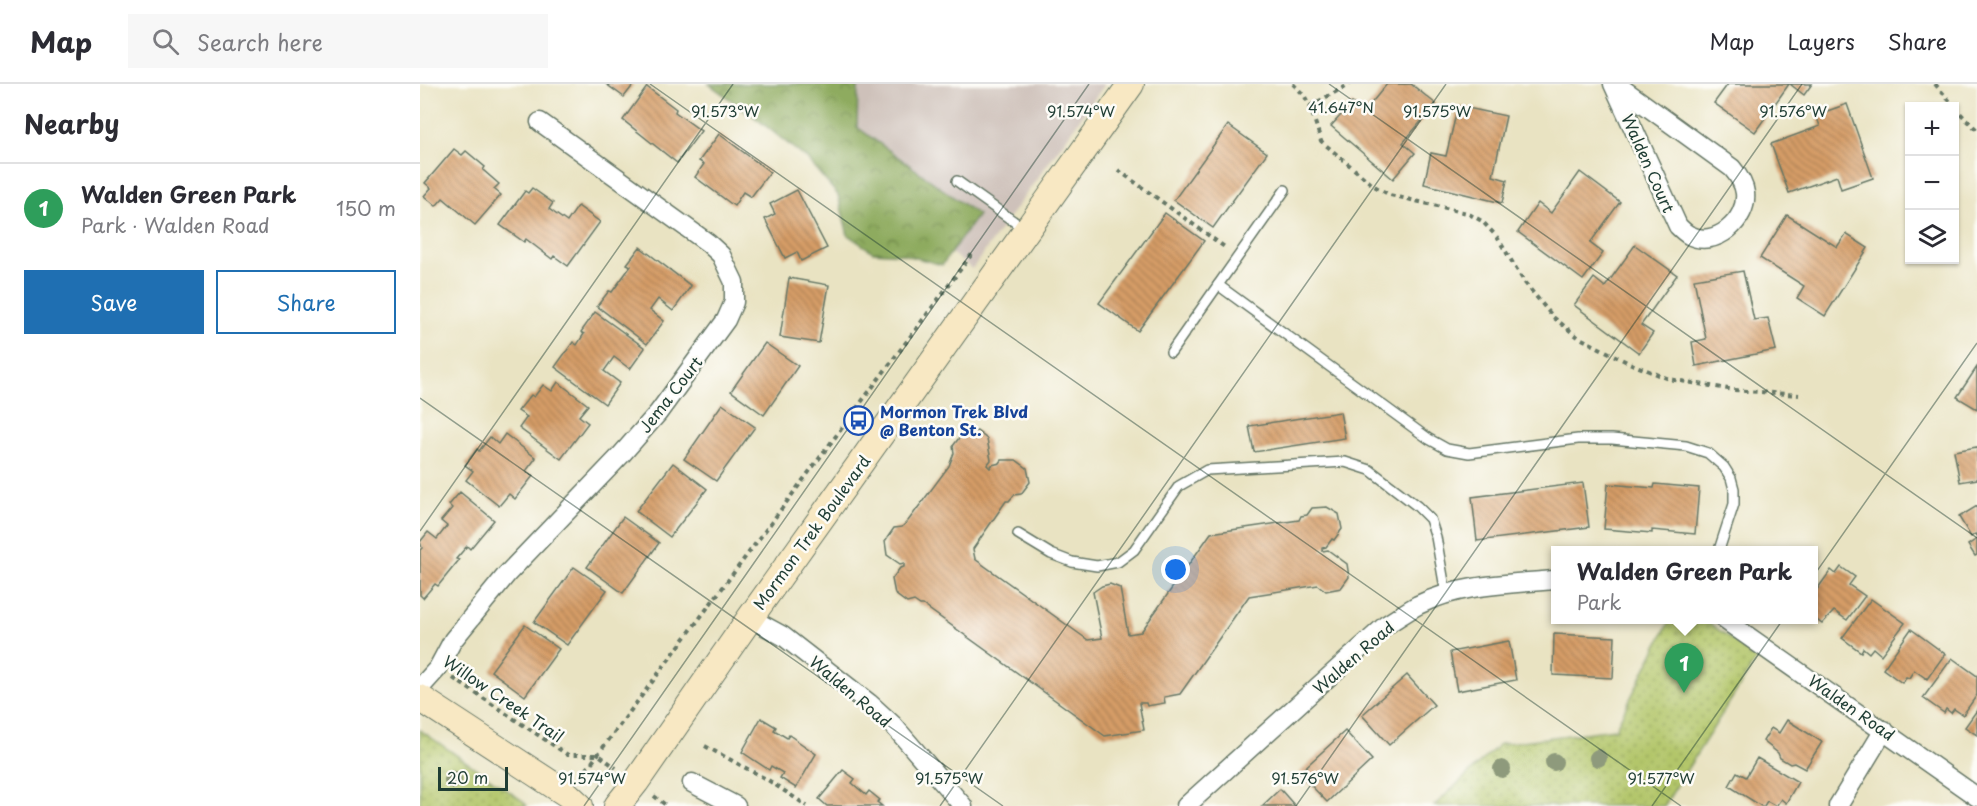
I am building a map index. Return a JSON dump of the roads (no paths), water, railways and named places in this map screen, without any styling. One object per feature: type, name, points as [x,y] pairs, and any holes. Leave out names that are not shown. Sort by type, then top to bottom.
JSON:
[{"type":"main road","name":"Mormon Trek Boulevard","points":[[617,806],[1131,84]]},
{"type":"main road","points":[[420,698],[573,800]]},
{"type":"street","name":"Walden Court","points":[[1615,84],[1732,168],[1740,177],[1745,191],[1745,204],[1739,218],[1726,230],[1714,237],[1701,238],[1689,235],[1678,226],[1615,84]]},
{"type":"street","name":"Jema Court","points":[[420,688],[438,668],[453,640],[507,574],[658,413],[726,320],[734,302],[734,282],[721,255],[708,243],[540,122]]},
{"type":"street","name":"Walden Road","points":[[1186,806],[1386,625],[1417,606],[1468,588],[1551,580]]},
{"type":"street","name":"Walden Road","points":[[750,618],[783,636],[869,703],[893,725],[963,806]]},
{"type":"street","name":"Walden Road","points":[[1731,624],[1977,797]]},
{"type":"street","points":[[1838,806],[1884,730]]},
{"type":"street","points":[[692,783],[736,806]]},
{"type":"lane","points":[[957,181],[1027,230]]},
{"type":"lane","points":[[1171,351],[1286,190]]},
{"type":"lane","points":[[1218,285],[1429,439],[1447,449],[1469,453],[1553,441],[1600,439],[1686,446],[1708,453],[1724,467],[1731,478],[1734,489],[1734,504],[1720,546]]},
{"type":"lane","points":[[1018,534],[1051,554],[1072,562],[1097,566],[1118,562],[1134,550],[1179,486],[1207,470],[1345,462],[1370,470],[1410,500],[1430,519],[1436,537],[1446,594]]},
{"type":"place","name":"Mormon Trek Blvd @ Benton St.","points":[[859,420]]},
{"type":"place","name":"Walden Green Park","points":[[1684,693]]}]
